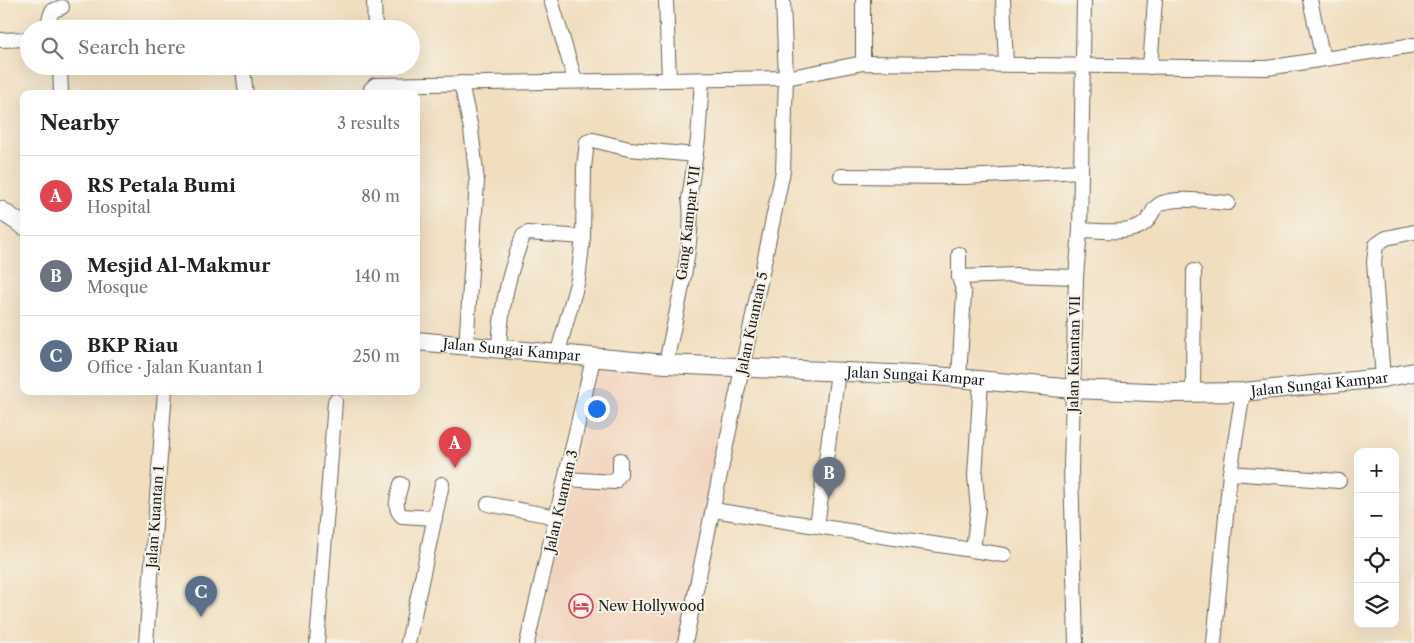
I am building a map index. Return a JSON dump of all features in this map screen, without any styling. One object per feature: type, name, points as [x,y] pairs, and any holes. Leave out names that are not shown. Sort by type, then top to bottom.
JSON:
[{"type":"street","points":[[374,0],[375,20]]},
{"type":"street","points":[[551,0],[575,80]]},
{"type":"street","points":[[666,0],[669,80]]},
{"type":"street","name":"Jalan Kuantan 5","points":[[685,643],[783,171],[786,78],[783,0]]},
{"type":"street","points":[[863,0],[863,63]]},
{"type":"street","points":[[1003,0],[1006,64]]},
{"type":"street","name":"Jalan Kuantan VII","points":[[1076,643],[1071,469],[1076,277],[1080,230],[1084,0]]},
{"type":"street","points":[[1150,67],[1155,0]]},
{"type":"street","points":[[1310,0],[1323,59]]},
{"type":"street","points":[[49,20],[52,11],[62,7]]},
{"type":"street","points":[[0,40],[20,39]]},
{"type":"street","points":[[371,90],[376,85],[575,80],[786,78],[863,63],[1082,64],[1150,67],[1267,68],[1414,45]]},
{"type":"street","points":[[61,75],[62,90]]},
{"type":"street","points":[[244,75],[246,90]]},
{"type":"street","name":"Gang Kampar VII","points":[[666,364],[687,252],[691,207],[689,199],[696,155],[702,80]]},
{"type":"street","points":[[461,83],[471,129],[476,181],[466,347]]},
{"type":"street","points":[[557,355],[578,280],[583,237],[584,168],[587,142],[593,140],[629,150],[696,155]]},
{"type":"street","points":[[841,176],[964,177],[1081,171]]},
{"type":"street","points":[[1080,230],[1116,230],[1142,226],[1148,221],[1155,207],[1162,203],[1176,201],[1228,203]]},
{"type":"street","points":[[0,210],[20,223]]},
{"type":"street","points":[[499,350],[508,282],[523,236],[528,232],[583,237]]},
{"type":"street","points":[[1384,378],[1374,262],[1376,245],[1386,238],[1414,232]]},
{"type":"street","points":[[959,254],[959,277],[964,293],[960,378]]},
{"type":"street","points":[[1193,393],[1194,271]]},
{"type":"street","points":[[959,277],[1015,275],[1076,277]]},
{"type":"street","name":"Jalan Sungai Kampar","points":[[420,341],[593,359],[666,364],[960,378],[1073,389],[1193,393],[1243,392],[1384,378],[1414,372]]},
{"type":"street","name":"Jalan Kuantan 3","points":[[527,643],[593,359]]},
{"type":"street","points":[[816,526],[838,372]]},
{"type":"street","points":[[973,550],[978,510],[975,476],[981,380]]},
{"type":"street","points":[[1214,643],[1230,473],[1243,392]]},
{"type":"street","name":"Jalan Kuantan 1","points":[[146,643],[165,395]]},
{"type":"street","points":[[318,643],[335,401]]},
{"type":"street","points":[[566,479],[614,482],[620,474],[620,460]]},
{"type":"street","points":[[1230,473],[1339,481]]},
{"type":"street","points":[[401,484],[396,508],[402,516],[435,518]]},
{"type":"street","points":[[408,643],[442,484]]},
{"type":"street","points":[[488,504],[557,517]]},
{"type":"street","points":[[713,510],[1004,555]]},
{"type":"shaded area","points":[[596,366],[734,378],[679,643],[538,643]]},
{"type":"place","name":"RS Petala Bumi","points":[[455,468]]},
{"type":"place","name":"Mesjid Al-Makmur","points":[[829,498]]},
{"type":"place","name":"New Hollywood","points":[[581,606]]},
{"type":"place","name":"BKP Riau","points":[[201,617]]}]
